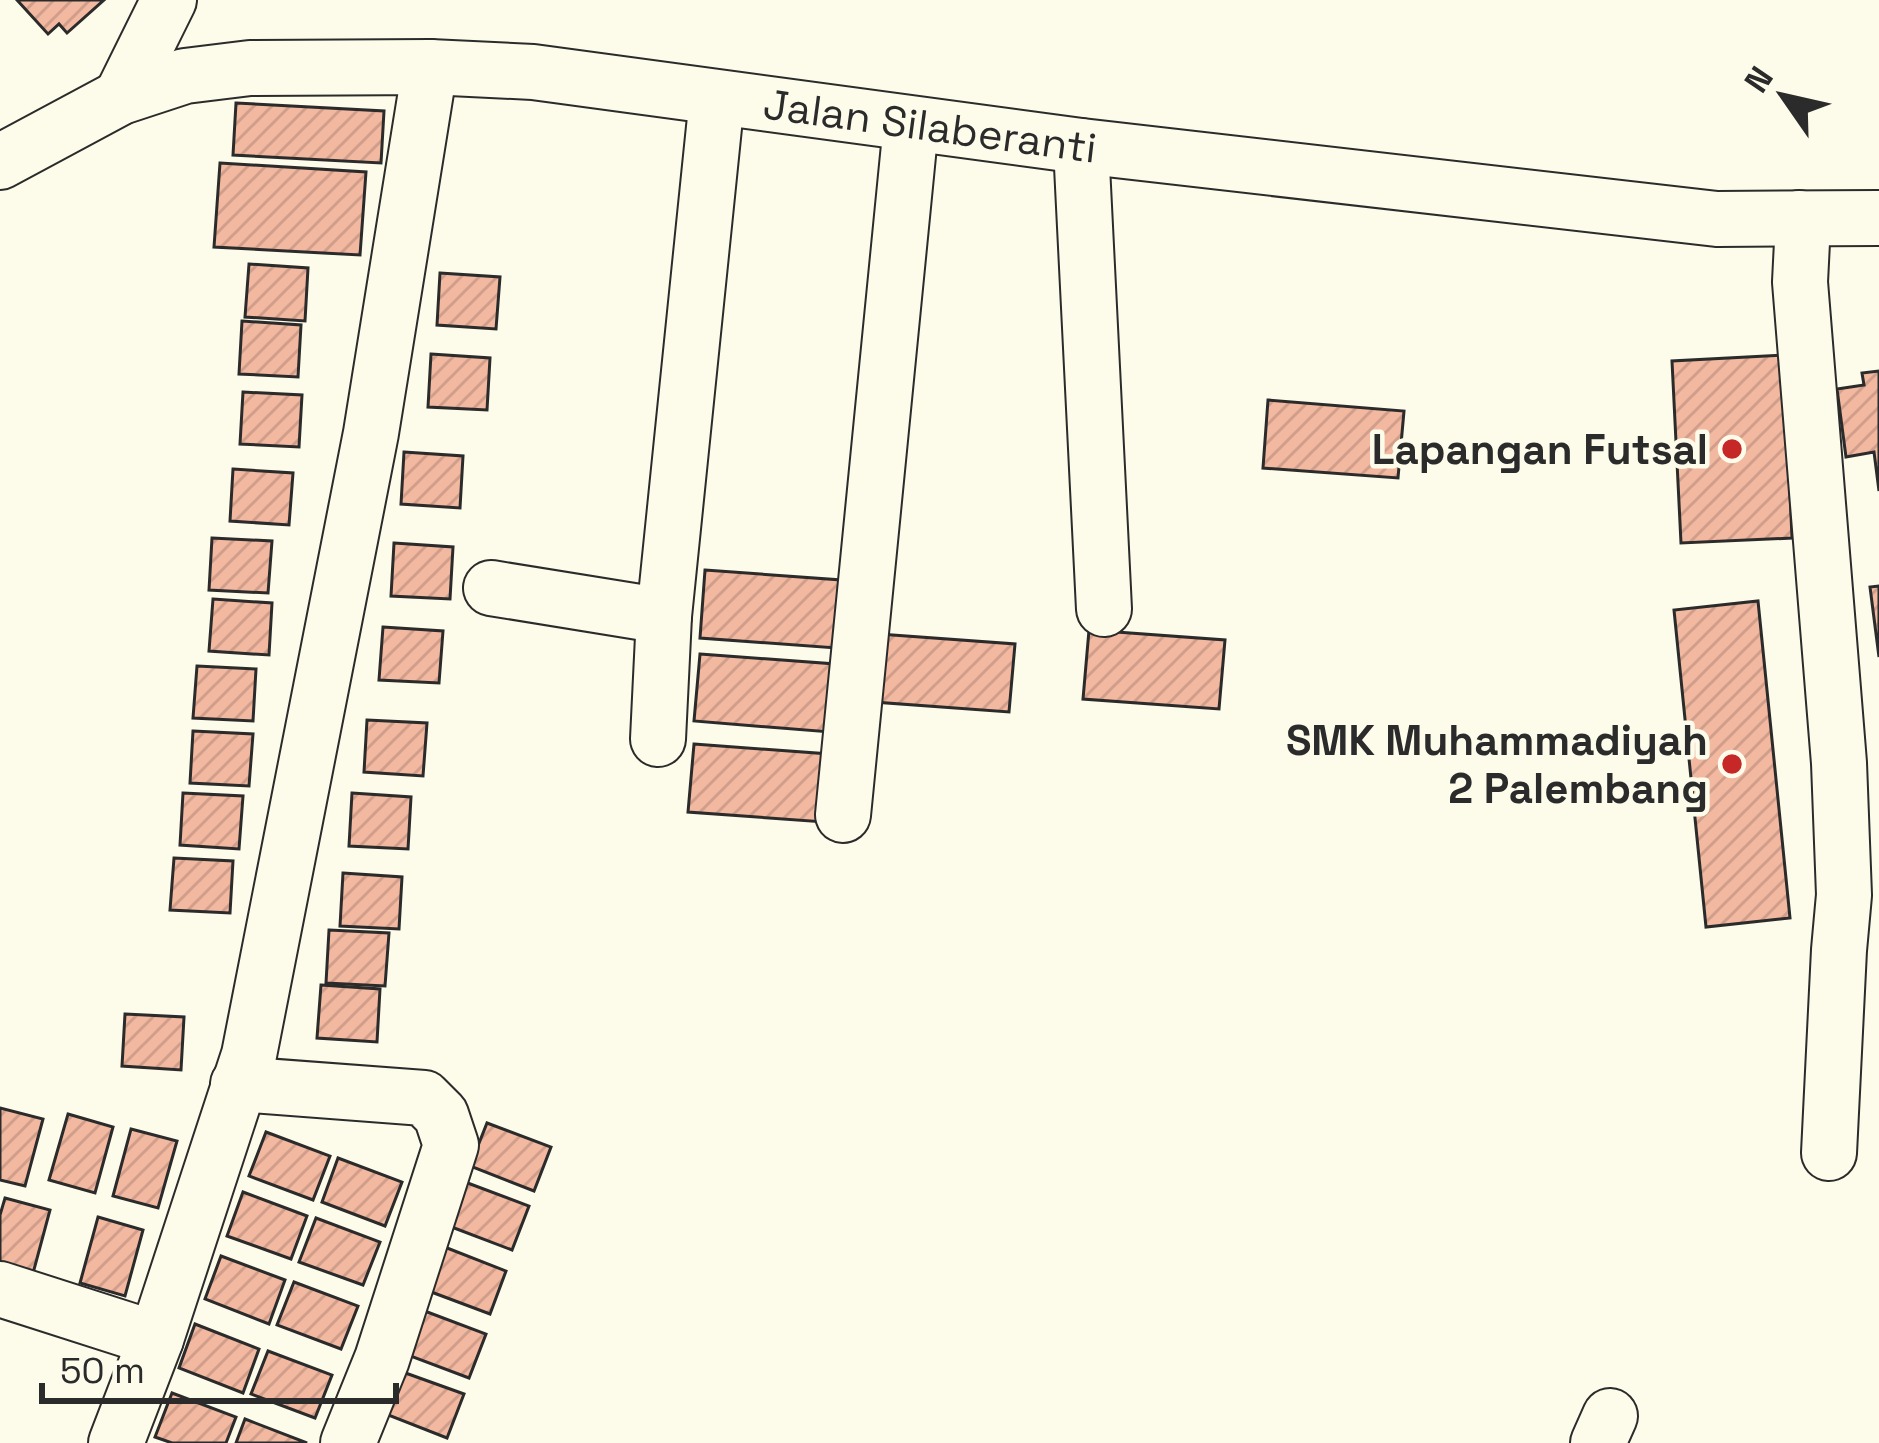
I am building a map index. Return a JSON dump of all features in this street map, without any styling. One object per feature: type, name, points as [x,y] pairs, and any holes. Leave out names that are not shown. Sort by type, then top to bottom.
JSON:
[{"type":"street","points":[[121,97],[169,0]]},
{"type":"street","points":[[116,1443],[156,1339],[249,1055],[370,433],[430,67]]},
{"type":"street","name":"Jalan Silaberanti","points":[[0,162],[121,97],[185,76],[250,68],[430,67],[533,72],[911,125],[1717,219],[1879,218]]},
{"type":"street","points":[[658,739],[664,616],[716,98]]},
{"type":"street","points":[[843,815],[911,125]]},
{"type":"street","points":[[1081,146],[1104,609]]},
{"type":"street","points":[[1799,218],[1844,895],[1829,1153]]},
{"type":"street","points":[[490,588],[664,616]]},
{"type":"street","points":[[238,1084],[424,1097],[441,1114],[451,1145],[382,1359],[348,1443]]},
{"type":"street","points":[[0,1289],[156,1339]]},
{"type":"building","points":[[17,0],[104,0],[67,33],[59,24],[48,34]]},
{"type":"building","points":[[236,103],[384,111],[381,163],[233,155]]},
{"type":"building","points":[[220,163],[366,172],[360,255],[214,247]]},
{"type":"building","points":[[249,264],[308,268],[305,321],[245,317]]},
{"type":"building","points":[[440,273],[500,277],[496,329],[437,325]]},
{"type":"building","points":[[242,321],[301,325],[298,377],[239,374]]},
{"type":"building","points":[[431,354],[490,358],[487,410],[428,407]]},
{"type":"building","name":"Lapangan Futsal","points":[[1784,355],[1792,538],[1681,543],[1672,361]]},
{"type":"building","points":[[1879,371],[1879,491],[1874,452],[1846,457],[1837,389],[1864,385],[1862,373]]},
{"type":"building","points":[[243,392],[302,395],[299,447],[240,444]]},
{"type":"building","points":[[1268,400],[1404,411],[1398,478],[1263,468]]},
{"type":"building","points":[[404,452],[463,456],[460,508],[401,504]]},
{"type":"building","points":[[233,469],[293,473],[289,525],[230,521]]},
{"type":"building","points":[[212,538],[272,541],[268,593],[209,590]]},
{"type":"building","points":[[394,543],[453,547],[450,599],[391,596]]},
{"type":"building","points":[[705,570],[841,580],[836,648],[700,638]]},
{"type":"building","points":[[1879,586],[1879,657],[1870,587]]},
{"type":"building","points":[[213,599],[272,603],[269,655],[209,651]]},
{"type":"building","name":"SMK Muhammadiyah 2 Palembang","points":[[1758,601],[1790,918],[1706,927],[1674,610]]},
{"type":"building","points":[[383,627],[443,631],[439,683],[379,680]]},
{"type":"building","points":[[1089,630],[1225,640],[1219,709],[1083,699]]},
{"type":"building","points":[[879,634],[1015,644],[1009,712],[874,702]]},
{"type":"building","points":[[700,654],[835,664],[830,732],[694,721]]},
{"type":"building","points":[[197,666],[256,669],[253,721],[193,718]]},
{"type":"building","points":[[367,720],[427,723],[423,776],[364,772]]},
{"type":"building","points":[[193,731],[253,734],[249,786],[190,783]]},
{"type":"building","points":[[694,744],[829,754],[824,822],[688,812]]},
{"type":"building","points":[[183,793],[243,796],[239,849],[180,845]]},
{"type":"building","points":[[352,793],[411,797],[408,849],[349,846]]},
{"type":"building","points":[[174,858],[233,861],[230,913],[170,910]]},
{"type":"building","points":[[343,873],[402,877],[399,929],[340,926]]},
{"type":"building","points":[[329,930],[389,933],[385,986],[326,983]]},
{"type":"building","points":[[321,985],[380,989],[377,1042],[317,1038]]},
{"type":"building","points":[[125,1014],[184,1017],[181,1070],[122,1066]]},
{"type":"building","points":[[0,1108],[43,1119],[25,1186],[0,1180]]},
{"type":"building","points":[[68,1114],[113,1127],[95,1193],[49,1180]]},
{"type":"building","points":[[487,1123],[551,1147],[534,1191],[470,1166]]},
{"type":"building","points":[[131,1129],[177,1141],[158,1208],[113,1196]]},
{"type":"building","points":[[266,1132],[330,1156],[313,1200],[249,1176]]},
{"type":"building","points":[[338,1158],[402,1182],[385,1226],[322,1202]]},
{"type":"building","points":[[465,1182],[529,1206],[512,1250],[449,1226]]},
{"type":"building","points":[[243,1192],[307,1216],[291,1259],[227,1236]]},
{"type":"building","points":[[5,1198],[50,1210],[32,1277],[0,1268],[0,1215]]},
{"type":"building","points":[[98,1217],[143,1230],[125,1296],[80,1283]]},
{"type":"building","points":[[316,1218],[380,1242],[363,1285],[299,1262]]},
{"type":"building","points":[[442,1246],[506,1271],[490,1314],[426,1290]]},
{"type":"building","points":[[221,1256],[285,1280],[269,1324],[205,1299]]},
{"type":"building","points":[[294,1282],[358,1306],[341,1349],[277,1325]]},
{"type":"building","points":[[422,1310],[486,1334],[469,1378],[405,1354]]},
{"type":"building","points":[[195,1324],[259,1349],[243,1393],[179,1368]]},
{"type":"building","points":[[268,1351],[332,1375],[315,1418],[251,1394]]},
{"type":"building","points":[[400,1371],[464,1394],[447,1438],[383,1413]]},
{"type":"building","points":[[172,1393],[236,1417],[226,1443],[172,1443],[155,1437]]},
{"type":"building","points":[[245,1419],[307,1443],[236,1443]]},
{"type":"place","name":"Lapangan Futsal","points":[[1732,449]]},
{"type":"place","name":"SMK Muhammadiyah 2 Palembang","points":[[1732,764]]}]
